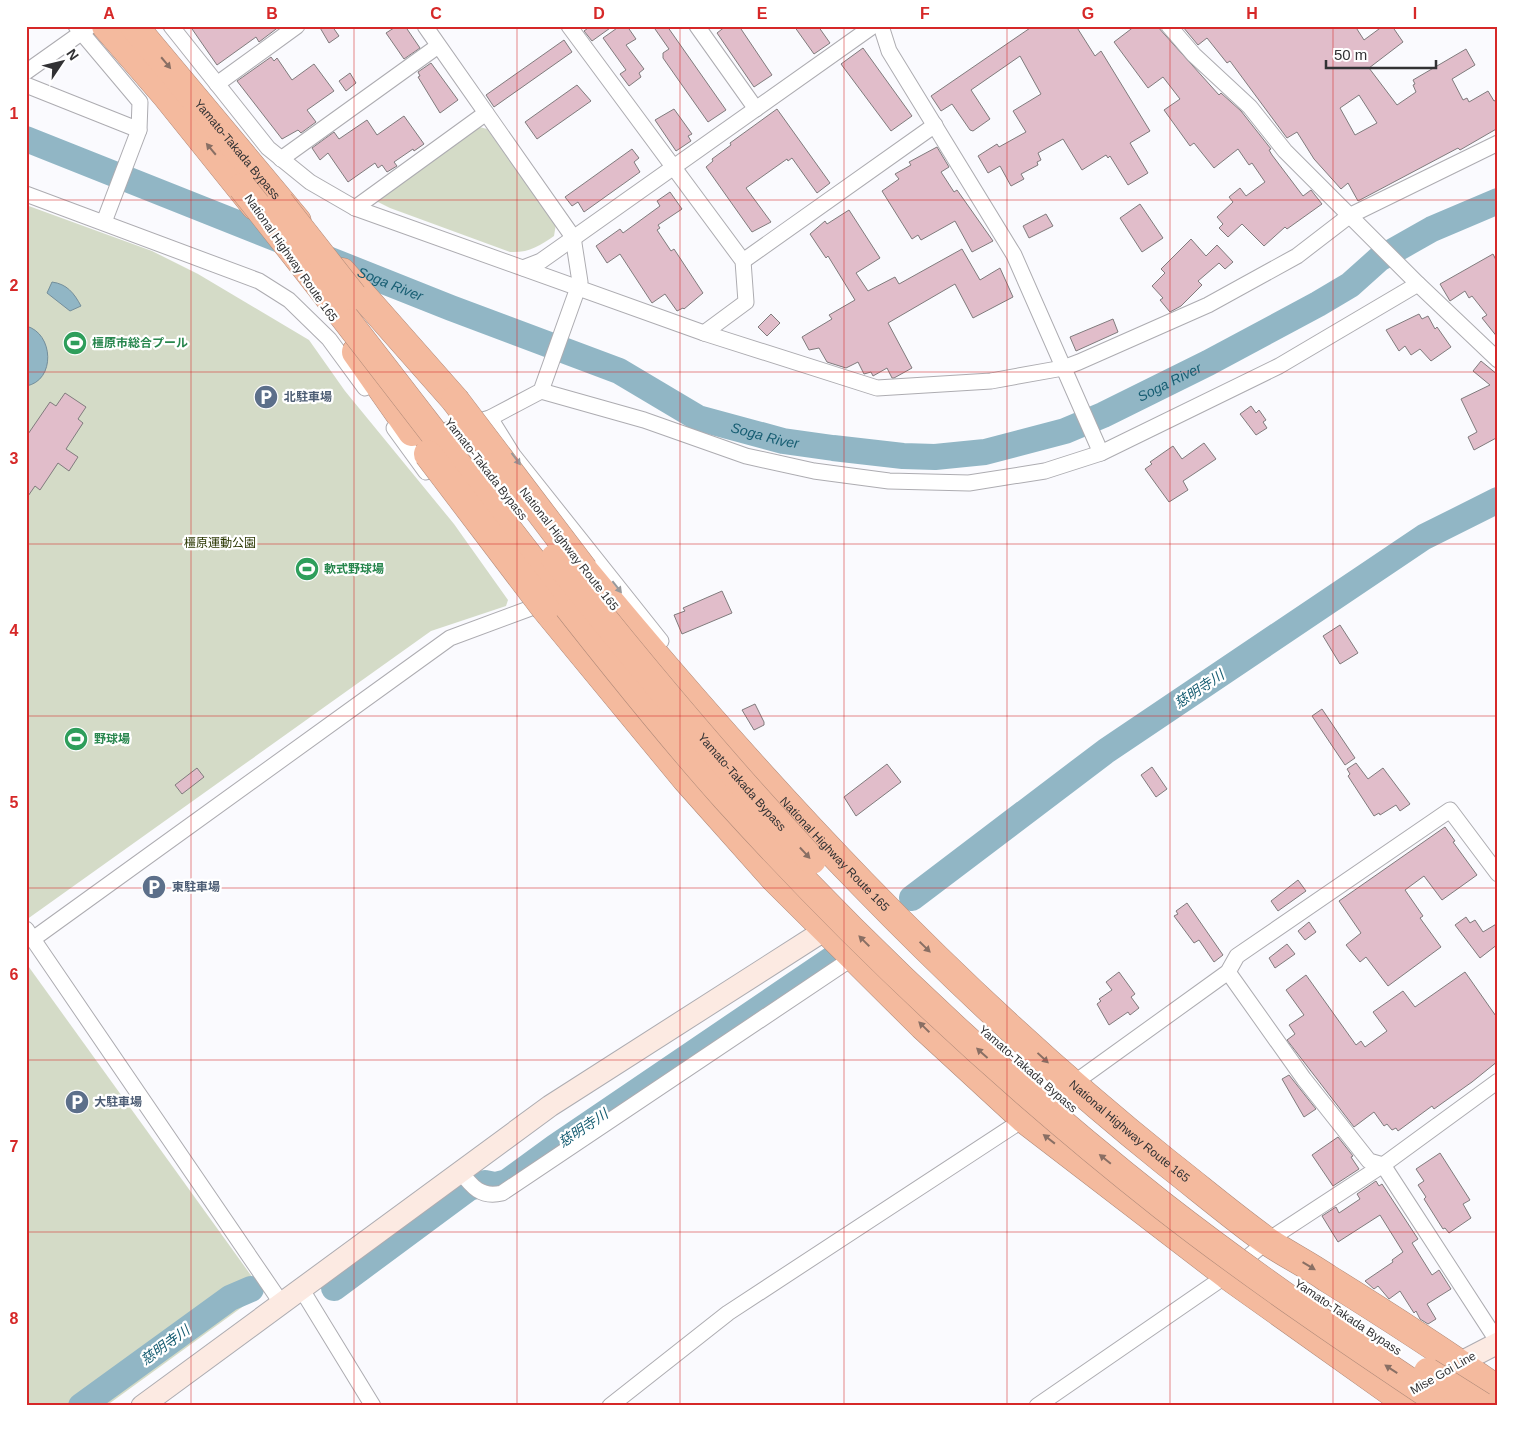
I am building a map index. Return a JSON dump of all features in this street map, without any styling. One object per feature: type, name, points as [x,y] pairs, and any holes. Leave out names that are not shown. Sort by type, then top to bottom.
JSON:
[{"type":"highway","name":"Yamato-Takada Bypass","points":[[134,26],[280,203],[551,553],[665,695],[743,786],[908,960],[1086,1120],[1176,1193],[1270,1263],[1365,1330],[1482,1406]]},
{"type":"highway","name":"Yamato-Takada Bypass","points":[[88,28],[242,187],[648,706],[726,798],[897,974],[982,1053],[1074,1134],[1164,1207],[1257,1277],[1446,1406]]},
{"type":"highway","name":"National Highway Route 165","points":[[242,187],[538,608],[726,826],[825,930],[923,1026],[1024,1119],[1226,1275],[1402,1404]]},
{"type":"highway","name":"National Highway Route 165","points":[[280,203],[455,400],[587,574],[691,699],[776,795],[893,916],[1073,1085],[1267,1241],[1498,1390]]},
{"type":"street","points":[[171,26],[268,148],[310,182],[355,208],[523,268],[577,294],[878,388],[1065,375],[1208,305],[1297,256],[1349,216],[1498,143]]},
{"type":"street","points":[[217,84],[297,26]]},
{"type":"street","points":[[404,442],[490,418],[542,388],[580,282],[573,237],[425,26]]},
{"type":"street","points":[[569,26],[672,168],[743,261],[746,302],[704,334]]},
{"type":"street","points":[[697,26],[756,109]]},
{"type":"street","points":[[523,268],[541,261],[874,26]]},
{"type":"street","points":[[880,26],[889,51],[1014,255],[1101,454]]},
{"type":"street","points":[[1169,26],[1194,55],[1250,107],[1285,151],[1349,216],[1498,360]]},
{"type":"street","points":[[26,72],[88,28],[140,102],[138,132],[105,219]]},
{"type":"street","points":[[281,159],[438,46]]},
{"type":"street","points":[[26,85],[138,132]]},
{"type":"street","points":[[355,208],[486,113]]},
{"type":"street","points":[[743,261],[935,125]]},
{"type":"street","points":[[26,194],[105,219],[242,274],[259,281],[289,300],[330,340],[404,442],[538,608],[450,638],[30,934],[282,1304]]},
{"type":"street","points":[[542,388],[644,420],[746,456],[814,471],[889,481],[969,483],[1045,471],[1101,454],[1279,366],[1418,284]]},
{"type":"street","points":[[490,418],[513,455],[700,691],[776,795]]},
{"type":"street","points":[[610,1406],[728,1313],[1073,1085],[1228,972],[1237,956],[1450,810],[1498,874]]},
{"type":"street","points":[[142,1406],[302,1290],[469,1181],[580,1086],[825,930]]},
{"type":"street","points":[[469,1181],[484,1194],[494,1195],[508,1190],[854,957]]},
{"type":"street","points":[[1228,972],[1304,1079],[1369,1161],[1383,1165],[1498,1342]]},
{"type":"street","points":[[1037,1406],[1226,1275],[1267,1241],[1383,1165],[1498,1081]]},
{"type":"street","points":[[302,1290],[373,1406]]},
{"type":"street","name":"Mise Goi Line","points":[[1402,1404],[1467,1369],[1498,1342]]},
{"type":"green space","points":[[476,126],[487,129],[556,224],[554,236],[538,246],[528,250],[510,252],[390,208],[374,200]]},
{"type":"green space","name":"橿原運動公園","points":[[26,205],[152,251],[198,274],[309,340],[345,391],[454,524],[508,600],[506,606],[431,631],[26,920]]},
{"type":"green space","name":"大駐車場","points":[[26,963],[263,1292],[106,1406],[26,1406]]},
{"type":"water","points":[[52,282],[70,290],[81,306],[70,311],[47,293]]},
{"type":"water","points":[[26,326],[35,330],[42,338],[48,357],[47,367],[43,376],[36,382],[26,386]]},
{"type":"building","points":[[190,26],[280,26],[259,42],[256,37],[217,65]]},
{"type":"building","points":[[319,26],[332,26],[339,36],[329,43]]},
{"type":"building","points":[[397,26],[405,26],[420,48],[404,59],[386,33]]},
{"type":"building","points":[[591,26],[613,26],[592,41],[584,31]]},
{"type":"building","points":[[620,26],[627,26],[636,39],[626,45],[644,69],[639,73],[641,77],[629,86],[620,74],[626,70],[603,38]]},
{"type":"building","points":[[659,26],[667,26],[726,110],[708,122],[663,58],[663,53],[669,49],[655,29]]},
{"type":"building","points":[[726,26],[739,26],[772,75],[754,87],[717,33]]},
{"type":"building","points":[[794,26],[818,26],[830,43],[814,54]]},
{"type":"building","points":[[1033,26],[1076,26],[1095,56],[1101,51],[1150,131],[1130,143],[1148,173],[1128,185],[1110,156],[1108,158],[1106,155],[1082,170],[1063,139],[1038,153],[1041,160],[1037,162],[1038,165],[1021,174],[1024,179],[1011,186],[1000,166],[988,173],[978,156],[997,144],[999,147],[1026,132],[1013,111],[1041,94],[1020,56],[971,90],[990,119],[973,131],[970,130],[952,104],[941,111],[931,96]]},
{"type":"building","points":[[1135,26],[1157,26],[1219,95],[1221,93],[1241,111],[1271,149],[1269,150],[1272,155],[1303,196],[1311,190],[1322,204],[1287,229],[1285,227],[1264,246],[1242,224],[1228,237],[1219,228],[1223,224],[1217,217],[1233,202],[1229,197],[1240,188],[1246,196],[1265,182],[1252,163],[1249,165],[1238,149],[1214,168],[1194,143],[1190,146],[1164,110],[1180,99],[1163,77],[1148,88],[1114,42]]},
{"type":"building","points":[[1355,26],[1364,40],[1383,26],[1392,26],[1403,42],[1369,68],[1397,105],[1416,92],[1413,80],[1466,49],[1475,65],[1452,79],[1463,100],[1467,98],[1469,102],[1488,91],[1494,101],[1498,99],[1498,128],[1460,150],[1458,148],[1358,201],[1348,183],[1341,189],[1314,159],[1297,132],[1287,138],[1230,61],[1227,63],[1207,38],[1198,45],[1183,27]],"holes":[[[1359,95],[1377,123],[1355,135],[1340,108]]]},
{"type":"building","points":[[564,40],[572,52],[494,107],[486,95]]},
{"type":"building","points":[[863,48],[912,116],[891,131],[841,64]]},
{"type":"building","points":[[271,57],[274,61],[277,58],[292,80],[314,64],[334,91],[307,110],[316,122],[301,133],[298,130],[282,139],[237,81]]},
{"type":"building","points":[[431,63],[458,100],[440,113],[418,77],[420,76],[418,72]]},
{"type":"building","points":[[350,73],[356,83],[346,91],[339,81]]},
{"type":"building","points":[[577,85],[591,101],[537,139],[525,122]]},
{"type":"building","points":[[674,109],[692,134],[688,136],[691,141],[676,151],[655,120]]},
{"type":"building","points":[[777,109],[830,183],[817,193],[792,158],[788,161],[787,159],[746,188],[771,222],[752,232],[706,167],[713,161],[712,159],[731,145],[730,143]]},
{"type":"building","points":[[404,116],[424,144],[394,162],[397,166],[387,172],[382,165],[378,168],[375,163],[348,182],[328,153],[320,160],[312,148],[334,132],[339,139],[367,120],[377,135]]},
{"type":"building","points":[[937,147],[949,167],[941,172],[954,192],[957,190],[993,241],[972,252],[955,221],[921,240],[918,235],[912,239],[882,191],[899,179],[895,174],[911,165],[909,162]]},
{"type":"building","points":[[632,149],[639,158],[634,162],[640,172],[584,212],[578,202],[572,206],[565,197]]},
{"type":"building","points":[[670,192],[682,209],[658,225],[660,228],[657,230],[671,251],[674,249],[703,293],[684,309],[677,311],[665,294],[652,303],[620,254],[607,263],[596,246],[620,229],[623,233],[660,206],[657,201]]},
{"type":"building","points":[[1140,204],[1163,238],[1142,252],[1120,218]]},
{"type":"building","points":[[849,210],[880,258],[856,273],[868,291],[895,277],[899,284],[962,249],[980,280],[1000,268],[1013,297],[973,318],[955,284],[888,323],[912,368],[894,378],[892,378],[887,368],[873,376],[871,372],[864,374],[858,362],[846,368],[827,362],[819,348],[809,350],[802,337],[832,319],[829,315],[855,300],[828,256],[826,258],[810,234],[825,221],[827,224]]},
{"type":"building","points":[[1046,214],[1053,226],[1029,238],[1023,226]]},
{"type":"building","points":[[1191,239],[1206,256],[1217,245],[1233,262],[1225,269],[1219,263],[1198,281],[1202,285],[1181,306],[1170,312],[1160,300],[1163,298],[1152,286],[1165,273],[1161,269]]},
{"type":"building","points":[[1493,254],[1498,264],[1498,338],[1482,318],[1487,315],[1472,296],[1469,298],[1465,291],[1450,301],[1440,284]]},
{"type":"building","points":[[771,314],[780,323],[767,336],[758,327]]},
{"type":"building","points":[[1419,314],[1422,319],[1428,316],[1435,329],[1437,327],[1451,347],[1431,361],[1420,349],[1411,355],[1405,346],[1399,351],[1386,330]]},
{"type":"building","points":[[1113,319],[1118,332],[1076,351],[1070,337]]},
{"type":"building","points":[[1481,361],[1498,375],[1498,437],[1474,450],[1468,437],[1477,432],[1461,399],[1490,385],[1473,371]]},
{"type":"building","points":[[65,393],[86,407],[78,419],[83,423],[66,449],[78,457],[69,471],[58,463],[40,490],[35,486],[26,499],[26,437],[50,402],[56,406]]},
{"type":"building","points":[[1251,406],[1256,413],[1259,410],[1266,420],[1263,422],[1267,428],[1256,435],[1240,414]]},
{"type":"building","points":[[1204,443],[1216,459],[1183,481],[1188,490],[1169,502],[1145,469],[1152,464],[1150,462],[1173,446],[1182,459]]},
{"type":"building","points":[[722,591],[732,613],[682,634],[674,615],[685,611],[683,608]]},
{"type":"building","points":[[1340,625],[1358,653],[1340,664],[1323,636]]},
{"type":"building","points":[[755,704],[764,725],[754,730],[742,710]]},
{"type":"building","points":[[1322,709],[1355,758],[1345,765],[1312,716]]},
{"type":"building","points":[[1356,763],[1368,779],[1383,768],[1410,804],[1400,811],[1396,805],[1380,815],[1379,813],[1374,816],[1348,776],[1350,774],[1347,769]]},
{"type":"building","points":[[887,764],[901,782],[856,816],[844,797]]},
{"type":"building","points":[[1152,767],[1167,789],[1156,797],[1141,775]]},
{"type":"building","points":[[197,768],[204,777],[182,794],[175,785]]},
{"type":"building","points":[[1445,827],[1455,841],[1453,842],[1477,875],[1442,900],[1424,876],[1405,890],[1423,916],[1420,918],[1441,947],[1388,986],[1366,957],[1360,962],[1346,945],[1361,933],[1339,901]]},
{"type":"building","points":[[1298,880],[1306,891],[1278,911],[1271,901]]},
{"type":"building","points":[[1187,903],[1223,955],[1214,962],[1199,940],[1194,943],[1174,916],[1178,914],[1176,911]]},
{"type":"building","points":[[1466,917],[1470,923],[1475,920],[1483,932],[1498,923],[1498,944],[1480,958],[1455,925]]},
{"type":"building","points":[[1309,922],[1316,932],[1305,940],[1298,931]]},
{"type":"building","points":[[1287,944],[1295,954],[1275,968],[1269,958]]},
{"type":"building","points":[[1119,972],[1135,994],[1131,997],[1139,1008],[1130,1015],[1128,1012],[1109,1025],[1097,1004],[1101,1001],[1099,999],[1112,990],[1106,982]]},
{"type":"building","points":[[1465,972],[1498,1019],[1498,1061],[1434,1109],[1432,1106],[1398,1131],[1396,1128],[1392,1130],[1387,1124],[1384,1126],[1374,1112],[1354,1127],[1287,1040],[1295,1034],[1289,1025],[1304,1015],[1286,990],[1306,975],[1356,1045],[1361,1041],[1365,1047],[1387,1031],[1373,1012],[1403,991],[1415,1007]]},
{"type":"building","points":[[1289,1075],[1316,1109],[1304,1117],[1282,1079]]},
{"type":"building","points":[[1338,1137],[1353,1156],[1351,1157],[1359,1169],[1333,1186],[1312,1155]]},
{"type":"building","points":[[1440,1153],[1470,1200],[1463,1204],[1471,1218],[1449,1233],[1445,1228],[1443,1229],[1424,1199],[1426,1197],[1418,1185],[1424,1181],[1416,1169]]},
{"type":"building","points":[[1376,1181],[1379,1186],[1382,1184],[1418,1239],[1412,1243],[1432,1275],[1439,1270],[1451,1289],[1427,1304],[1436,1319],[1428,1324],[1420,1319],[1416,1311],[1414,1313],[1400,1291],[1389,1299],[1378,1286],[1374,1289],[1365,1281],[1393,1262],[1392,1260],[1403,1252],[1380,1215],[1338,1242],[1322,1216],[1336,1207],[1339,1213],[1360,1199],[1357,1194]]},
{"type":"waterway","name":"Soga River","points":[[26,139],[451,308],[619,371],[698,418],[783,441],[903,456],[935,457],[985,452],[1065,431],[1103,415],[1208,363],[1318,304],[1350,285],[1379,259],[1432,229],[1498,201]]},
{"type":"waterway","name":"慈明寺川","points":[[912,898],[1106,751],[1424,537],[1498,500]]},
{"type":"waterway","name":"慈明寺川","points":[[334,1288],[469,1188],[485,1183],[495,1185],[507,1182],[555,1147],[832,959]]},
{"type":"waterway","name":"慈明寺川","points":[[81,1406],[230,1298],[251,1289]]},
{"type":"place","name":"橿原市総合プール","points":[[75,343]]},
{"type":"place","name":"北駐車場","points":[[266,397]]},
{"type":"place","name":"軟式野球場","points":[[307,569]]},
{"type":"place","name":"野球場","points":[[76,739]]},
{"type":"place","name":"東駐車場","points":[[154,887]]},
{"type":"place","name":"大駐車場","points":[[77,1102]]}]
